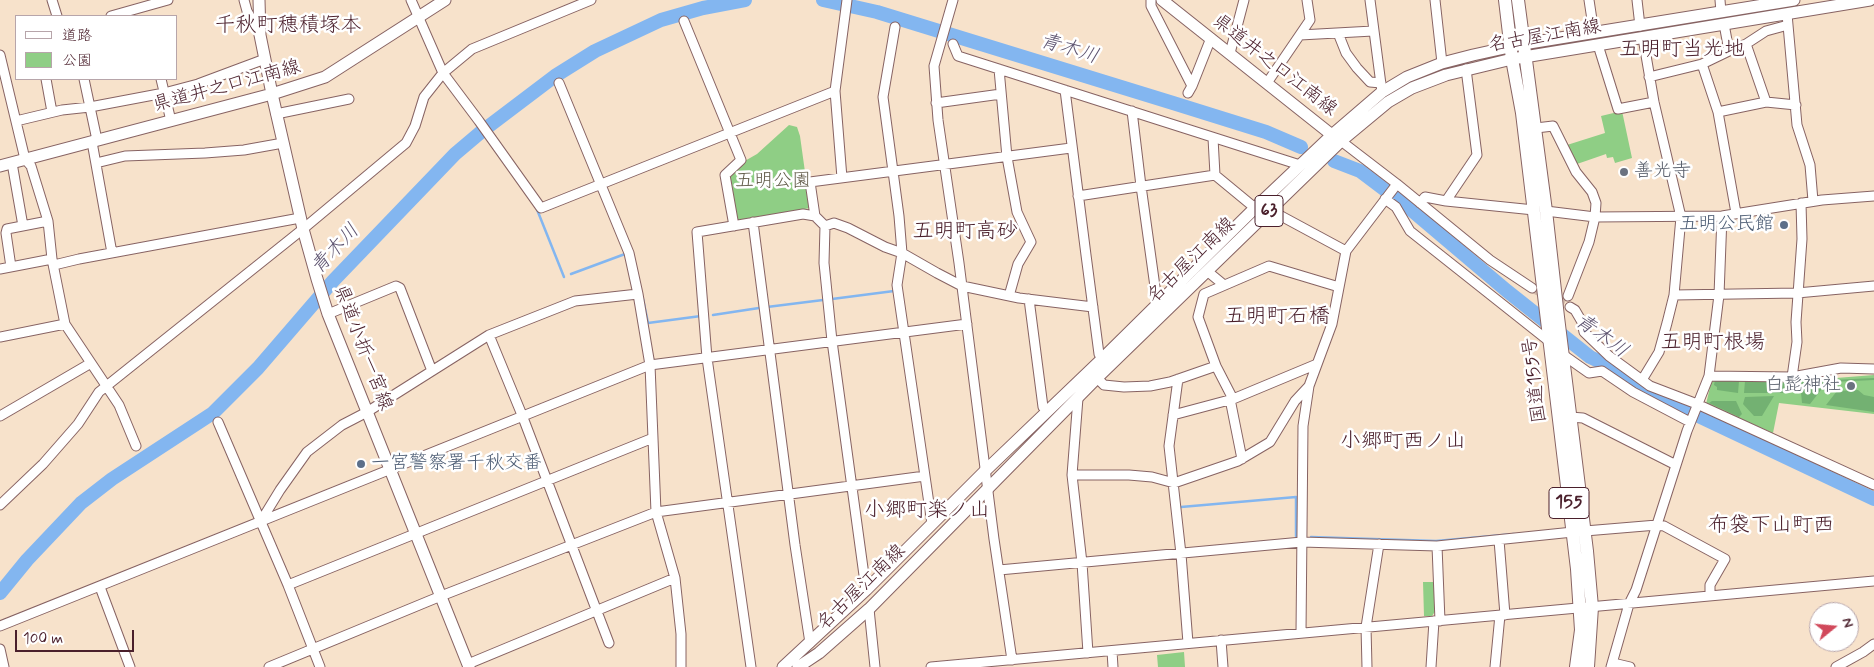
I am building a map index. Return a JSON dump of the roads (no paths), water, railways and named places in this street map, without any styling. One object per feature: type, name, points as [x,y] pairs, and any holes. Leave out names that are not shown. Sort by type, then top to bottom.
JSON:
[{"type":"highway","name":"国道155号","points":[[1505,0],[1511,53],[1558,317],[1570,417],[1586,608],[1588,667]]},
{"type":"highway","name":"国道155号","points":[[1518,0],[1536,128],[1546,309],[1579,532]]},
{"type":"highway","name":"国道155号","points":[[1576,667],[1586,608]]},
{"type":"main road","name":"県道小折一宮線","points":[[259,0],[260,35],[276,114],[301,223],[317,279],[327,310],[468,665]]},
{"type":"main road","name":"県道井之口江南線","points":[[0,166],[272,94],[326,77],[445,0]]},
{"type":"main road","name":"県道井之口江南線","points":[[1162,0],[1336,138]]},
{"type":"main road","name":"名古屋江南線","points":[[798,667],[819,653],[868,608],[1097,378],[1270,210],[1381,87],[1442,63],[1511,53],[1594,33],[1791,0]]},
{"type":"main road","name":"名古屋江南線","points":[[1525,50],[1598,45],[1724,24],[1787,20],[1870,0]]},
{"type":"main road","name":"名古屋江南線","points":[[783,667],[866,590],[986,470],[1300,165],[1388,102],[1412,88],[1511,53]]},
{"type":"street","points":[[52,0],[57,15]]},
{"type":"street","points":[[114,15],[168,0]]},
{"type":"street","points":[[244,0],[247,11],[260,35]]},
{"type":"street","points":[[411,0],[442,74],[480,122],[541,208],[834,91]]},
{"type":"street","points":[[0,505],[43,464],[78,424],[99,392],[301,223],[406,143],[415,126],[424,97],[442,74],[472,49],[591,0]]},
{"type":"street","points":[[842,178],[834,91],[846,0]]},
{"type":"street","points":[[952,0],[934,66],[936,103],[1012,660]]},
{"type":"street","points":[[1151,0],[1151,6],[1190,89],[1211,38]]},
{"type":"street","points":[[1230,54],[1244,0]]},
{"type":"street","points":[[1267,83],[1310,20],[1307,0]]},
{"type":"street","points":[[1370,0],[1381,87]]},
{"type":"street","points":[[1435,0],[1442,63]]},
{"type":"street","points":[[1590,0],[1594,33]]},
{"type":"street","points":[[1637,0],[1640,26]]},
{"type":"street","points":[[1720,0],[1721,12]]},
{"type":"street","points":[[1650,77],[1702,64],[1746,44],[1787,20],[1797,125],[1810,165],[1812,201]]},
{"type":"street","points":[[684,21],[741,160],[725,175],[734,226]]},
{"type":"street","points":[[1724,24],[1729,51]]},
{"type":"street","points":[[895,27],[883,97],[900,216],[902,253],[897,285],[902,332],[932,524]]},
{"type":"street","points":[[1300,35],[1373,31]]},
{"type":"street","points":[[1338,33],[1346,53],[1357,68],[1370,82],[1381,87]]},
{"type":"street","points":[[1642,380],[1659,352],[1674,295],[1681,217],[1654,102],[1643,38]]},
{"type":"street","points":[[953,44],[958,56],[1300,165]]},
{"type":"street","points":[[1746,44],[1766,102]]},
{"type":"street","points":[[1598,45],[1618,109],[1654,102]]},
{"type":"street","points":[[16,121],[52,112],[164,93],[198,84],[265,59]]},
{"type":"street","points":[[1,61],[25,159],[31,166],[48,220],[53,262],[65,324],[119,405],[136,446]]},
{"type":"street","points":[[1702,64],[1718,112],[1736,213]]},
{"type":"street","points":[[999,69],[1007,157],[1017,212],[1031,242],[1018,264],[1009,296]]},
{"type":"street","points":[[1446,201],[1477,155],[1466,69]]},
{"type":"street","points":[[46,80],[52,112]]},
{"type":"street","points":[[84,80],[90,107],[97,178],[112,253]]},
{"type":"street","points":[[161,80],[171,121]]},
{"type":"street","points":[[559,83],[599,185],[629,253],[638,294],[650,365],[656,512],[675,578],[681,634],[681,667]]},
{"type":"street","points":[[1065,90],[1099,354],[1102,359]]},
{"type":"street","points":[[936,103],[1001,94]]},
{"type":"street","points":[[276,114],[349,99]]},
{"type":"street","points":[[1718,112],[1766,102],[1796,105]]},
{"type":"street","points":[[1132,111],[1158,303]]},
{"type":"street","points":[[1536,128],[1553,126],[1576,172],[1592,192],[1596,203],[1596,218],[1580,268],[1568,296]]},
{"type":"street","points":[[1213,138],[1215,175],[1254,208]]},
{"type":"street","points":[[1336,138],[1490,260],[1532,288]]},
{"type":"street","points":[[96,163],[125,156],[244,150],[283,143]]},
{"type":"street","points":[[814,216],[810,182],[1071,148]]},
{"type":"street","points":[[12,163],[23,226]]},
{"type":"street","points":[[1078,196],[1215,175]]},
{"type":"street","points":[[1301,633],[1303,426],[1309,386],[1332,324],[1346,250],[1395,186]]},
{"type":"street","points":[[1420,204],[1425,197],[1596,218],[1681,217],[1722,216],[1812,201],[1874,196]]},
{"type":"street","points":[[1386,198],[1396,207],[1410,231],[1550,340]]},
{"type":"street","points":[[1792,377],[1797,342],[1797,293],[1802,239],[1801,203]]},
{"type":"street","points":[[1270,210],[1346,250]]},
{"type":"street","points":[[751,667],[707,358],[697,232],[803,214],[814,216],[825,226],[824,263],[832,341],[866,590]]},
{"type":"street","points":[[1630,667],[1612,665],[1629,604],[1636,590],[1691,420],[1709,376],[1719,295],[1722,216]]},
{"type":"street","points":[[11,267],[7,229],[48,220]]},
{"type":"street","points":[[753,222],[788,493],[810,643]]},
{"type":"street","points":[[0,269],[301,223]]},
{"type":"street","points":[[825,226],[834,223],[841,226],[902,253],[962,286],[1009,296],[1093,307]]},
{"type":"street","points":[[1242,459],[1232,399],[1216,366],[1198,317],[1204,294],[1269,266],[1339,287]]},
{"type":"street","points":[[1207,271],[1224,285]]},
{"type":"street","points":[[327,310],[396,286],[400,288],[432,371]]},
{"type":"street","points":[[1674,295],[1797,293],[1874,286]]},
{"type":"street","points":[[261,521],[306,452],[342,425],[367,412],[489,335],[576,301],[638,294]]},
{"type":"street","points":[[1029,299],[1043,407],[1048,411]]},
{"type":"street","points":[[1570,307],[1575,310],[1582,322],[1584,332],[1609,356],[1650,386],[1874,485]]},
{"type":"street","points":[[0,337],[65,324]]},
{"type":"street","points":[[0,626],[650,365],[967,324]]},
{"type":"street","points":[[489,335],[522,415],[609,643]]},
{"type":"street","points":[[1562,351],[1589,373],[1602,371],[1633,392],[1691,420]]},
{"type":"street","points":[[0,416],[91,363]]},
{"type":"street","points":[[1173,415],[1232,399],[1317,364]]},
{"type":"street","points":[[1097,378],[1104,385],[1124,387],[1150,386],[1216,366]]},
{"type":"street","points":[[1709,376],[1792,377],[1841,368],[1874,369]]},
{"type":"street","points":[[1178,379],[1169,446],[1181,554],[1188,644]]},
{"type":"street","points":[[1072,475],[1129,475],[1174,483],[1242,459],[1270,442],[1294,401],[1309,386]]},
{"type":"street","points":[[1078,398],[1072,475],[1082,563],[1088,654]]},
{"type":"street","points":[[1570,417],[1583,418],[1676,465]]},
{"type":"street","points":[[218,422],[288,585],[320,667]]},
{"type":"street","points":[[288,585],[653,438]]},
{"type":"street","points":[[269,667],[441,596],[656,512],[925,476]]},
{"type":"street","points":[[999,570],[1302,542],[1437,546],[1657,525],[1664,526],[1725,559],[1710,585],[1710,596]]},
{"type":"street","points":[[1495,667],[1503,615],[1499,540]]},
{"type":"street","points":[[1367,667],[1366,627],[1379,544]]},
{"type":"street","points":[[1432,667],[1437,621],[1437,546]]},
{"type":"street","points":[[468,665],[675,578]]},
{"type":"street","points":[[931,667],[1012,660],[1023,663],[1221,640],[1874,581]]},
{"type":"street","points":[[100,587],[130,667]]},
{"type":"street","points":[[868,608],[876,667]]},
{"type":"street","points":[[1221,640],[1223,667]]},
{"type":"street","points":[[1838,666],[1874,644]]},
{"type":"street","points":[[0,649],[4,667]]},
{"type":"street","points":[[1112,652],[1113,667]]},
{"type":"waterway","name":"青木川","points":[[0,593],[27,560],[81,503],[112,479],[213,413],[258,368],[333,281],[455,154],[481,132],[555,76],[595,51],[661,20],[703,8],[745,0]]},
{"type":"waterway","name":"青木川","points":[[823,0],[877,12],[1173,103],[1266,132],[1301,147]]},
{"type":"waterway","name":"青木川","points":[[1334,161],[1360,171],[1409,208],[1507,291],[1590,357],[1605,364],[1637,387],[1874,499]]},
{"type":"waterway","points":[[536,207],[564,277]]},
{"type":"waterway","points":[[571,274],[625,254]]},
{"type":"waterway","points":[[832,299],[894,292]]},
{"type":"waterway","points":[[643,299],[648,323],[701,316]]},
{"type":"waterway","points":[[767,307],[823,300]]},
{"type":"waterway","points":[[713,315],[759,308]]},
{"type":"waterway","points":[[1181,507],[1296,497],[1296,536]]},
{"type":"waterway","points":[[1311,537],[1436,541],[1514,534]]},
{"type":"tunnel","points":[[1532,288],[1570,307]]},
{"type":"place","name":"善光寺","points":[[1624,172]]},
{"type":"place","name":"五明公民館","points":[[1784,225]]},
{"type":"place","name":"白髭神社","points":[[1851,386]]},
{"type":"place","name":"一宮警察署千秋交番","points":[[361,464]]},
{"type":"district","name":"千秋町穂積塚本","points":[[288,27]]},
{"type":"district","name":"五明町当光地","points":[[1682,51]]},
{"type":"district","name":"五明町高砂","points":[[965,233]]},
{"type":"district","name":"五明町石橋","points":[[1277,318]]},
{"type":"district","name":"五明町根場","points":[[1713,344]]},
{"type":"district","name":"小郷町西ノ山","points":[[1403,443]]},
{"type":"district","name":"小郷町楽ノ山","points":[[927,512]]},
{"type":"district","name":"布袋下山町西","points":[[1771,527]]},
{"type":"park label","name":"五明公園","points":[[773,182]]}]
